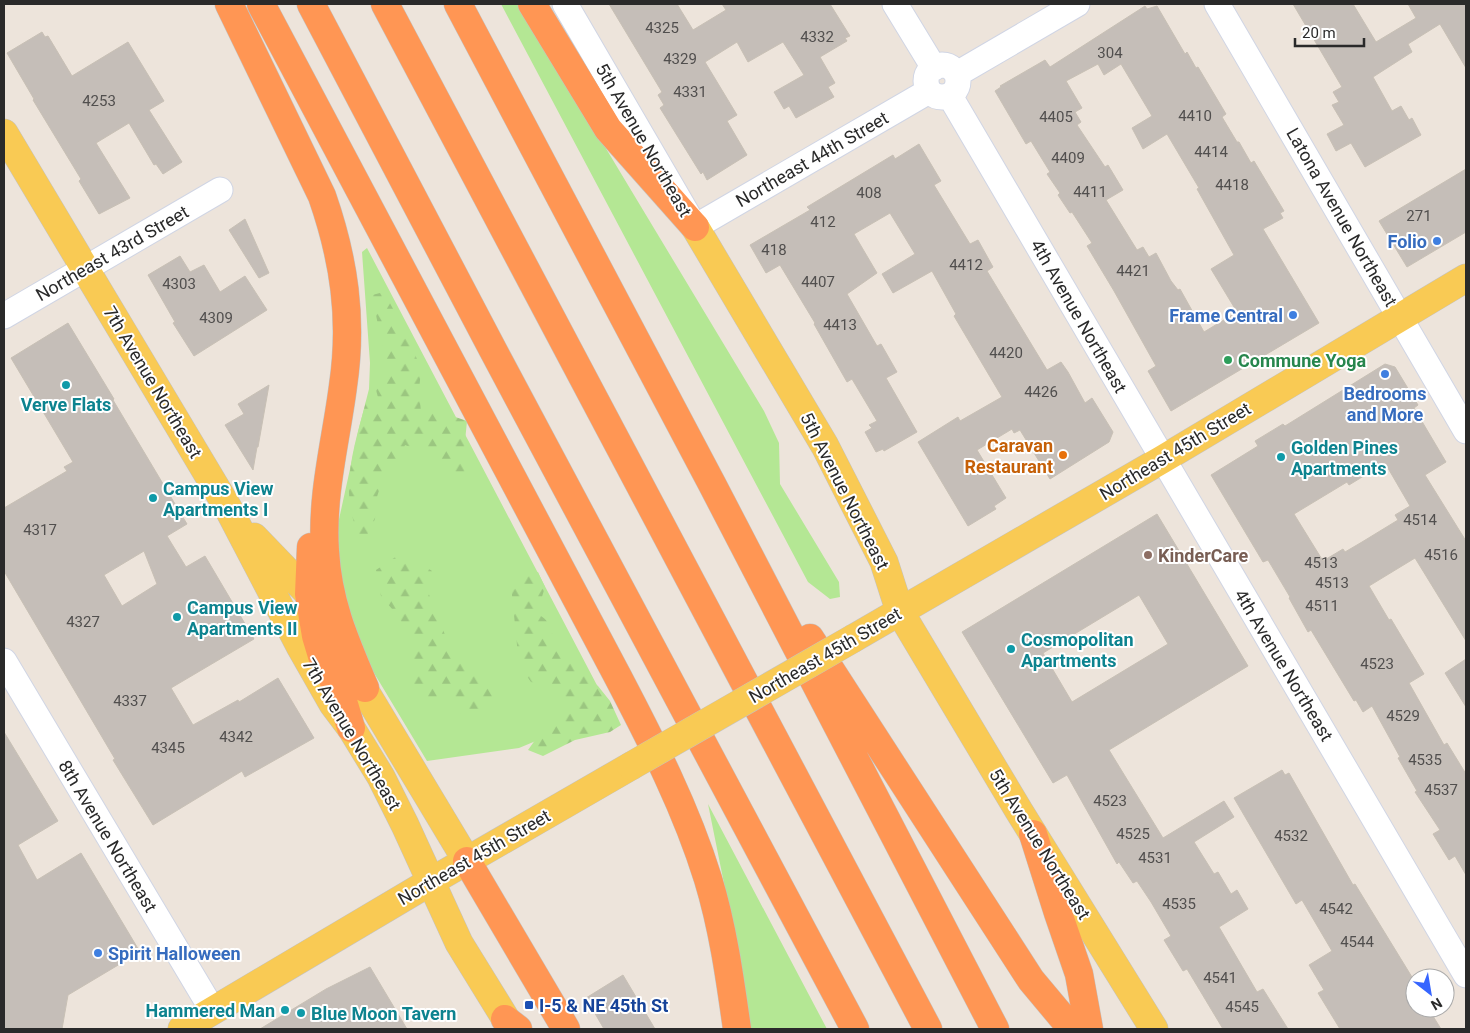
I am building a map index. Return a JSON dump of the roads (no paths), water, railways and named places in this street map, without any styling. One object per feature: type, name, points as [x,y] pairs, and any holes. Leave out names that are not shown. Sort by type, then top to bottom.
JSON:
[{"type":"highway","points":[[229,4],[322,196],[340,254],[345,286],[348,339],[344,385],[324,510],[324,550],[331,598],[340,629],[365,688]]},
{"type":"highway","points":[[261,4],[623,685],[668,777],[696,844],[718,916],[726,952],[737,1029]]},
{"type":"highway","points":[[311,4],[855,1029]]},
{"type":"highway","points":[[385,4],[928,1029]]},
{"type":"highway","points":[[458,4],[712,484],[995,1029]]},
{"type":"highway","points":[[532,4],[608,129],[695,227]]},
{"type":"highway","points":[[712,484],[865,725],[1031,980],[1072,1029]]},
{"type":"highway","points":[[324,510],[311,545],[309,594],[316,636],[322,656],[343,701],[351,728]]},
{"type":"highway","points":[[1033,834],[1079,974],[1089,1029]]},
{"type":"highway","points":[[467,861],[566,1029]]},
{"type":"main road","name":"7th Avenue Northeast","points":[[4,133],[228,508],[300,646],[333,704],[351,728],[393,801],[459,943],[512,1026]]},
{"type":"main road","name":"5th Avenue Northeast","points":[[695,227],[825,446],[884,562],[900,612],[1033,834],[1154,1029]]},
{"type":"main road","name":"Northeast 45th Street","points":[[182,1029],[430,882],[1163,459],[1466,278]]},
{"type":"main road","points":[[228,508],[309,594],[324,616],[340,651],[365,688],[467,861]]},
{"type":"street","name":"5th Avenue Northeast","points":[[565,4],[695,227]]},
{"type":"street","name":"4th Avenue Northeast","points":[[895,4],[1466,975]]},
{"type":"street","name":"Northeast 44th Street","points":[[695,227],[1077,4]]},
{"type":"street","name":"Latona Avenue Northeast","points":[[1217,4],[1466,431]]},
{"type":"street","name":"Northeast 43rd Street","points":[[4,316],[220,190]]},
{"type":"street","name":"8th Avenue Northeast","points":[[4,661],[213,1011]]},
{"type":"place","name":"Folio","points":[[1437,241]]},
{"type":"place","name":"Frame Central","points":[[1293,315]]},
{"type":"place","name":"Commune Yoga","points":[[1228,360]]},
{"type":"place","name":"Bedrooms and More","points":[[1385,374]]},
{"type":"place","name":"Verve Flats","points":[[66,385]]},
{"type":"place","name":"Caravan Restaurant","points":[[1063,455]]},
{"type":"place","name":"Golden Pines Apartments","points":[[1281,457]]},
{"type":"place","name":"Campus View Apartments I","points":[[153,498]]},
{"type":"place","name":"KinderCare","points":[[1148,555]]},
{"type":"place","name":"Campus View Apartments II","points":[[177,617]]},
{"type":"place","name":"Cosmopolitan Apartments","points":[[1011,649]]},
{"type":"place","name":"Spirit Halloween","points":[[98,953]]},
{"type":"place","name":"I-5 & NE 45th St","points":[[529,1005]]},
{"type":"place","name":"Hammered Man","points":[[285,1010]]},
{"type":"place","name":"Blue Moon Tavern","points":[[301,1013]]}]
